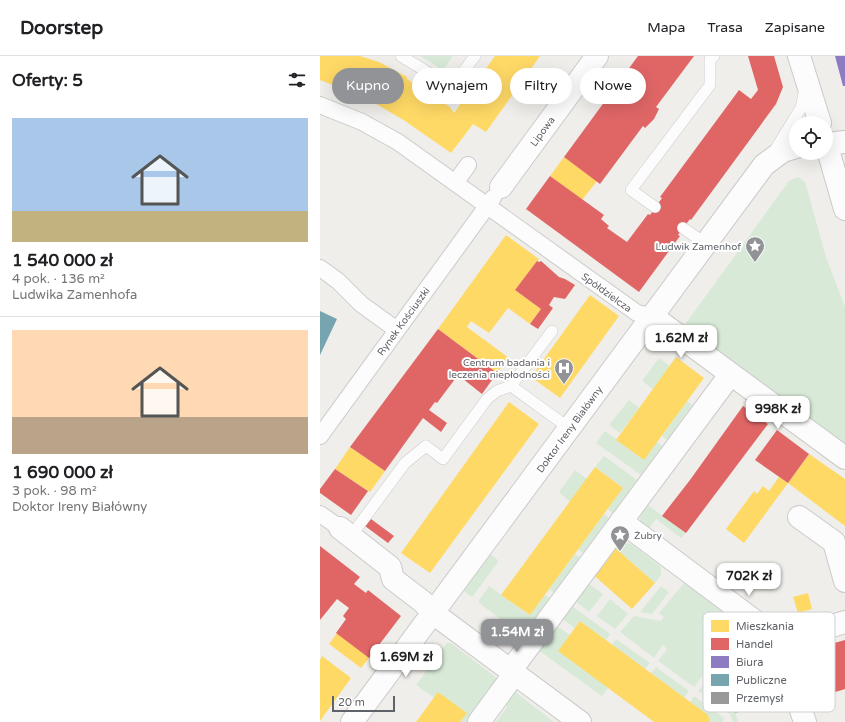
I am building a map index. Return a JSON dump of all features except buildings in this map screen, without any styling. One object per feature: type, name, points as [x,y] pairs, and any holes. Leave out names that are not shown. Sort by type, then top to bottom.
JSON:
[{"type":"street","name":"Lipowa","points":[[501,187],[597,56]]},
{"type":"street","points":[[799,56],[818,116]]},
{"type":"street","points":[[320,105],[362,122],[398,142],[487,206]]},
{"type":"street","points":[[833,143],[845,142]]},
{"type":"street","name":"Doktor Ireny Białówny","points":[[352,722],[764,165],[783,151],[789,149]]},
{"type":"street","points":[[831,160],[845,209]]},
{"type":"street","points":[[455,183],[468,165]]},
{"type":"street","name":"Rynek Kościuszki","points":[[320,436],[501,187]]},
{"type":"street","name":"Spółdzielcza","points":[[487,206],[637,313],[652,316],[730,375],[845,458]]},
{"type":"street","points":[[320,268],[338,280],[361,304],[397,330]]},
{"type":"street","points":[[479,722],[621,521],[730,375]]},
{"type":"street","points":[[320,514],[390,567],[394,580],[423,602],[433,613],[580,722]]},
{"type":"street","points":[[799,517],[834,542],[845,581]]},
{"type":"street","points":[[621,521],[742,612]]},
{"type":"street","points":[[835,625],[845,622]]},
{"type":"street","points":[[802,712],[805,722]]},
{"type":"lane","points":[[401,56],[452,87],[475,56]]},
{"type":"lane","points":[[655,207],[631,190],[710,85],[710,59],[714,56]]},
{"type":"lane","points":[[764,165],[790,128],[801,108],[807,82]]},
{"type":"lane","points":[[683,228],[706,244]]},
{"type":"lane","points":[[345,532],[405,463],[426,446],[443,459],[487,399],[497,391],[511,386],[552,330]]},
{"type":"lane","points":[[511,386],[569,428]]},
{"type":"green space","points":[[420,56],[453,56],[444,68],[440,68]]},
{"type":"green space","points":[[798,177],[805,182],[826,257],[845,307],[845,450],[681,330],[789,181]]},
{"type":"green space","points":[[659,358],[670,366],[653,389],[642,381]]},
{"type":"green space","points":[[629,400],[639,408],[620,433],[609,425]]},
{"type":"green space","points":[[687,401],[692,405],[667,440],[662,436]]},
{"type":"green space","points":[[605,431],[644,460],[657,442],[662,446],[641,475],[596,443]]},
{"type":"green space","points":[[604,456],[637,480],[613,513],[608,509],[622,487],[595,467]]},
{"type":"green space","points":[[575,470],[587,479],[570,502],[559,492]]},
{"type":"green space","points":[[648,505],[686,533],[681,538],[656,519],[645,533],[640,519],[642,512]]},
{"type":"green space","points":[[604,514],[609,518],[583,553],[578,549]]},
{"type":"green space","points":[[622,540],[634,546],[661,567],[661,575],[655,583],[613,546],[616,542]]},
{"type":"green space","points":[[490,554],[498,560],[498,562],[473,596],[470,596],[463,590]]},
{"type":"green space","points":[[575,554],[580,558],[554,593],[549,589]]},
{"type":"green space","points":[[588,583],[603,594],[589,612],[575,601]]},
{"type":"green space","points":[[684,583],[724,612],[703,612],[703,676],[694,687],[658,661],[667,649],[663,645],[654,658],[620,632],[634,616],[661,621],[664,617],[659,613]]},
{"type":"green space","points":[[489,586],[529,615],[545,595],[550,598],[522,636],[478,602]]},
{"type":"green space","points":[[661,586],[669,592],[652,614],[640,612]]},
{"type":"green space","points":[[610,599],[628,614],[615,629],[597,616]]},
{"type":"green space","points":[[571,605],[610,634],[606,640],[580,621],[575,628],[561,618]]},
{"type":"green space","points":[[556,625],[570,635],[608,688],[602,696],[538,650]]},
{"type":"green space","points":[[616,639],[650,663],[645,669],[612,645]]},
{"type":"green space","points":[[447,643],[451,643],[498,679],[471,722],[460,722],[467,713],[438,692],[434,698],[416,685]]},
{"type":"green space","points":[[656,667],[689,691],[684,698],[651,673]]},
{"type":"green space","points":[[703,685],[703,695],[698,691]]},
{"type":"green space","points":[[514,691],[554,722],[496,722],[507,707],[504,699]]},
{"type":"green space","points":[[694,696],[703,703],[703,712],[716,712],[724,718],[723,722],[710,722],[690,702]]},
{"type":"green space","points":[[727,712],[735,712],[738,722],[733,722],[730,714]]},
{"type":"place","name":"Ludwik Zamenhof","points":[[755,263]]},
{"type":"place","name":"Centrum badania i leczenia niepłodności","points":[[564,385]]},
{"type":"place","name":"Żubry","points":[[620,552]]}]
